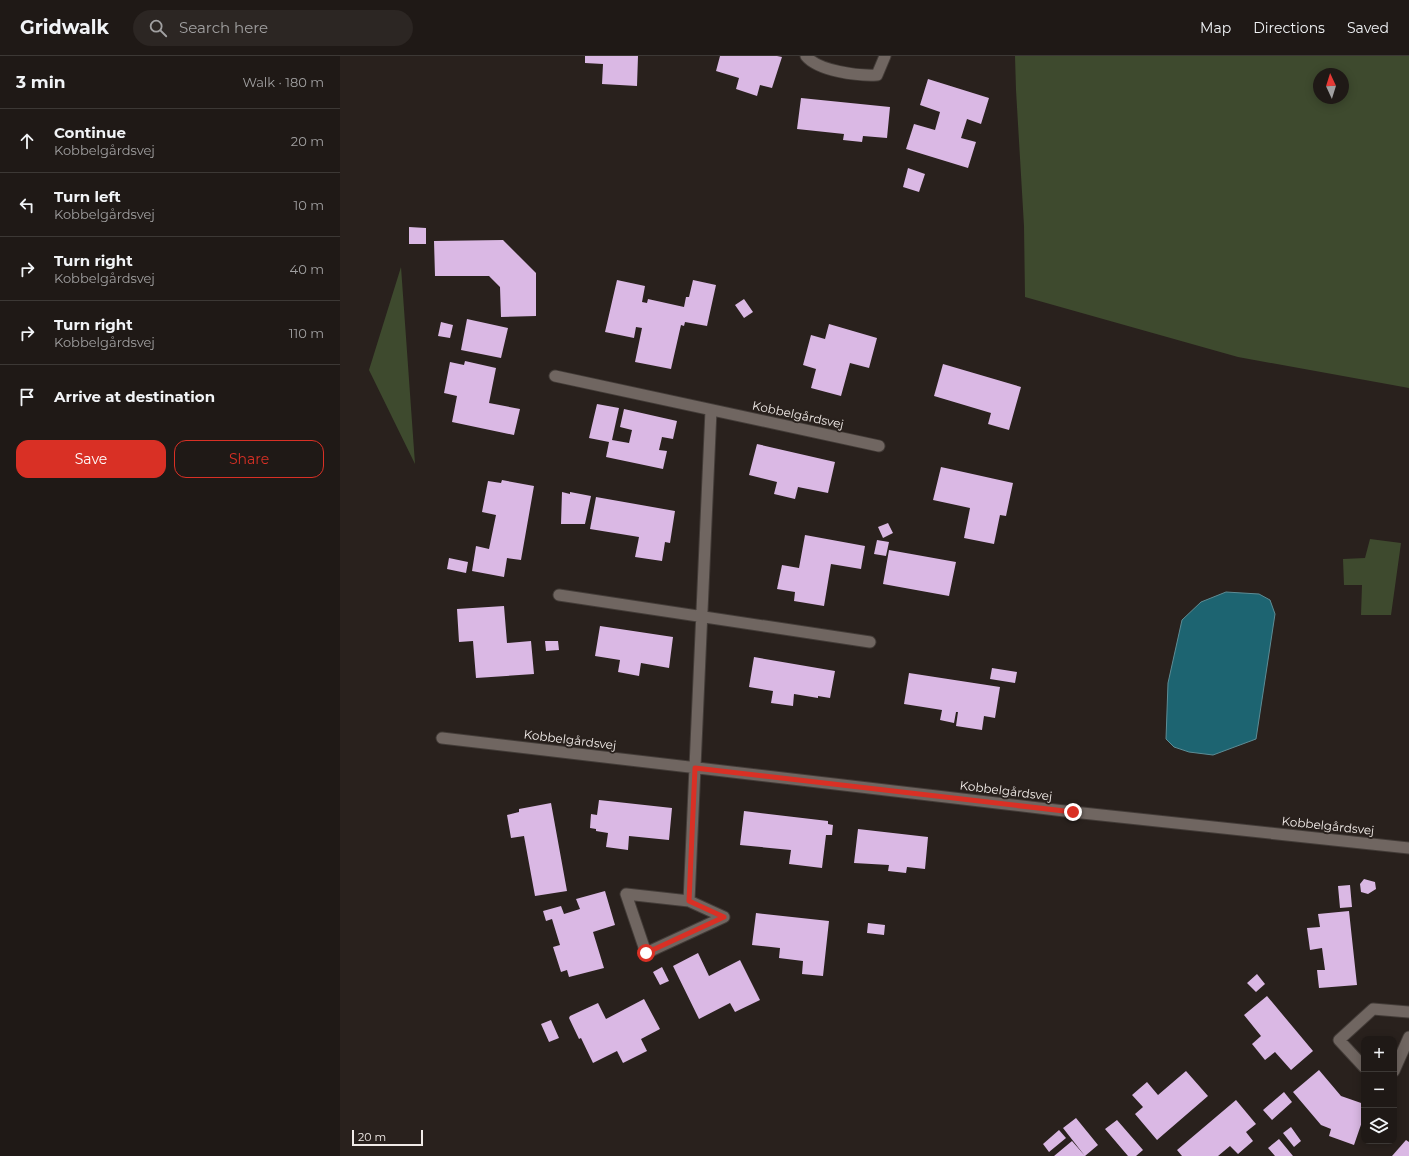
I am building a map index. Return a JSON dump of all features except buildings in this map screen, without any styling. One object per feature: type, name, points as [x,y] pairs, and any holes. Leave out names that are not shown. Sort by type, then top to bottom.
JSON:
[{"type":"street","points":[[806,56],[812,62],[858,76],[877,75],[884,56]]},
{"type":"street","name":"Kobbelgårdsvej","points":[[555,376],[879,446]]},
{"type":"street","points":[[689,901],[711,410]]},
{"type":"street","points":[[559,595],[870,642]]},
{"type":"street","name":"Kobbelgårdsvej","points":[[442,738],[1073,812],[1409,848]]},
{"type":"street","points":[[626,894],[689,901],[724,917],[646,953],[626,894]]},
{"type":"street","points":[[1361,1064],[1339,1040],[1373,1009],[1409,1012]]},
{"type":"street","points":[[1397,1064],[1409,1038]]},
{"type":"green space","points":[[1015,56],[1409,56],[1409,388],[1238,357],[1025,297],[1024,226]]},
{"type":"green space","points":[[401,267],[415,464],[369,370]]},
{"type":"green space","points":[[1370,539],[1401,543],[1391,615],[1361,615],[1362,585],[1344,585],[1343,559],[1365,558]]},
{"type":"water","points":[[1226,592],[1259,594],[1270,600],[1275,614],[1256,739],[1213,755],[1189,752],[1174,747],[1166,739],[1168,683],[1182,620],[1201,602]]},
{"type":"route","points":[[646,953],[724,917],[689,901],[695,768],[1073,812]]}]
